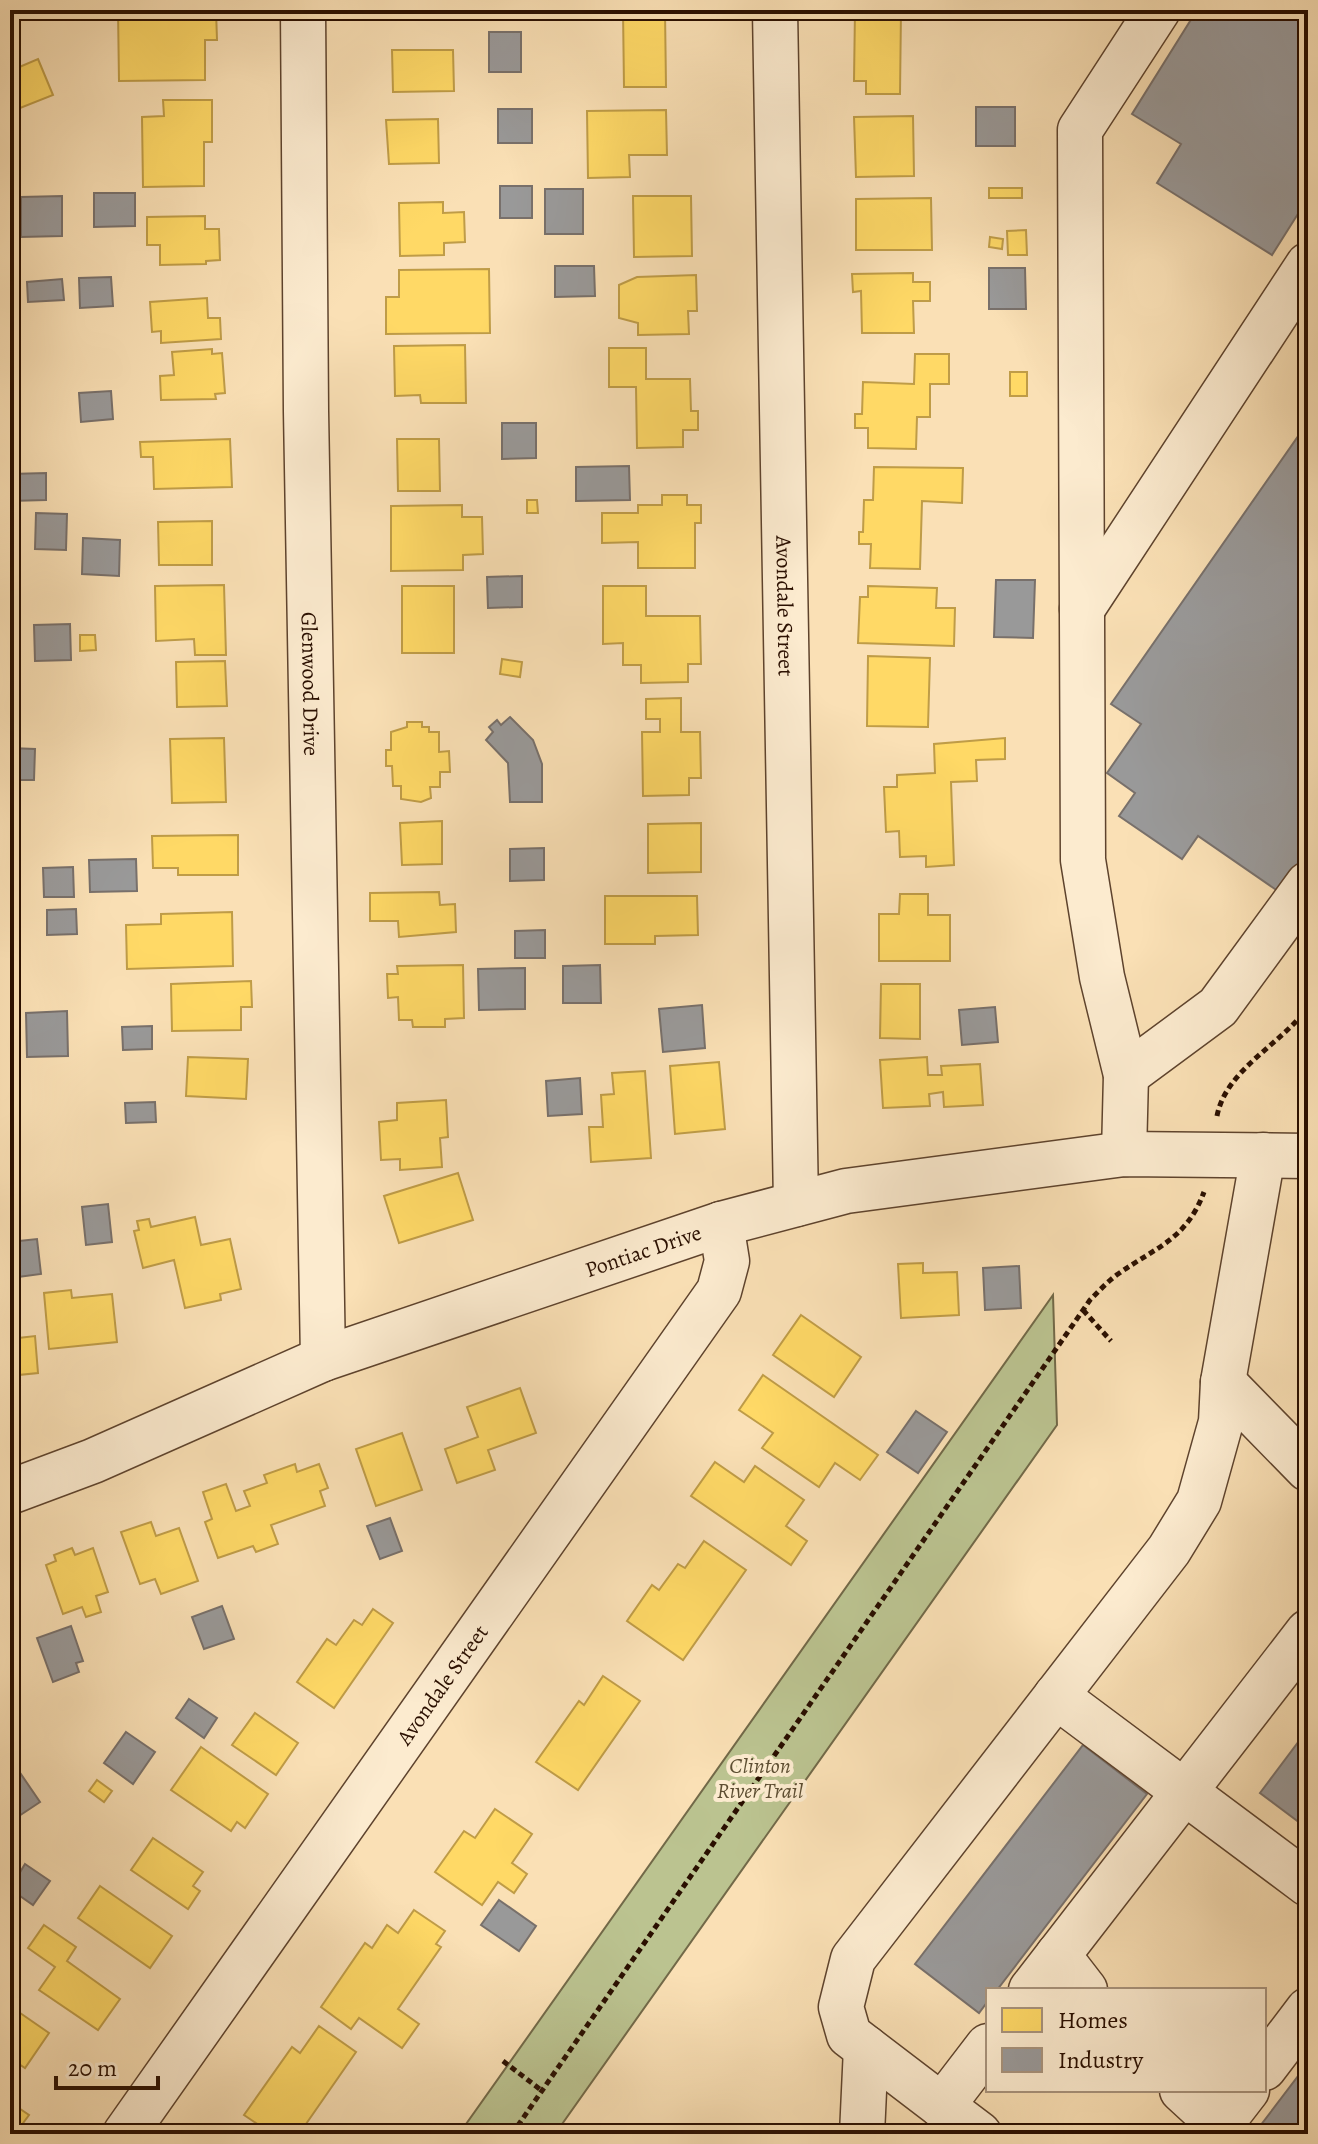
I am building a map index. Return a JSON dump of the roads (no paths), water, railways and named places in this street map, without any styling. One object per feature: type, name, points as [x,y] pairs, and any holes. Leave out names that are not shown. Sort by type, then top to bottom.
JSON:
[{"type":"street","name":"Glenwood Drive","points":[[303,10],[306,443],[323,1359]]},
{"type":"street","name":"Avondale Street","points":[[775,10],[796,1204]]},
{"type":"street","points":[[1124,1154],[1126,1075],[1102,977],[1083,860],[1080,130],[1158,10]]},
{"type":"street","points":[[1082,609],[1308,265]]},
{"type":"street","points":[[1126,1075],[1218,1007],[1308,884]]},
{"type":"street","name":"Pontiac Drive","points":[[10,1492],[93,1461],[323,1359],[721,1224],[846,1191],[1124,1154],[1308,1156]]},
{"type":"street","points":[[979,2134],[849,2035],[841,2007],[853,1959],[1169,1550],[1199,1501],[1221,1422],[1223,1382],[1263,1155]]},
{"type":"street","name":"Avondale Street","points":[[125,2134],[719,1291],[727,1261],[721,1224]]},
{"type":"street","points":[[1223,1382],[1308,1469]]},
{"type":"street","points":[[1033,1988],[1308,1632]]},
{"type":"street","points":[[1056,1696],[1308,1884]]},
{"type":"street","points":[[1058,1955],[1083,1988]]},
{"type":"street","points":[[1266,2065],[1308,2010]]},
{"type":"street","points":[[862,2134],[866,2048]]},
{"type":"street","points":[[942,2106],[986,2049]]},
{"type":"street","points":[[1184,2092],[1220,2125],[1245,2092]]},
{"type":"park label","name":"Clinton River Trail","points":[[760,1778]]}]
